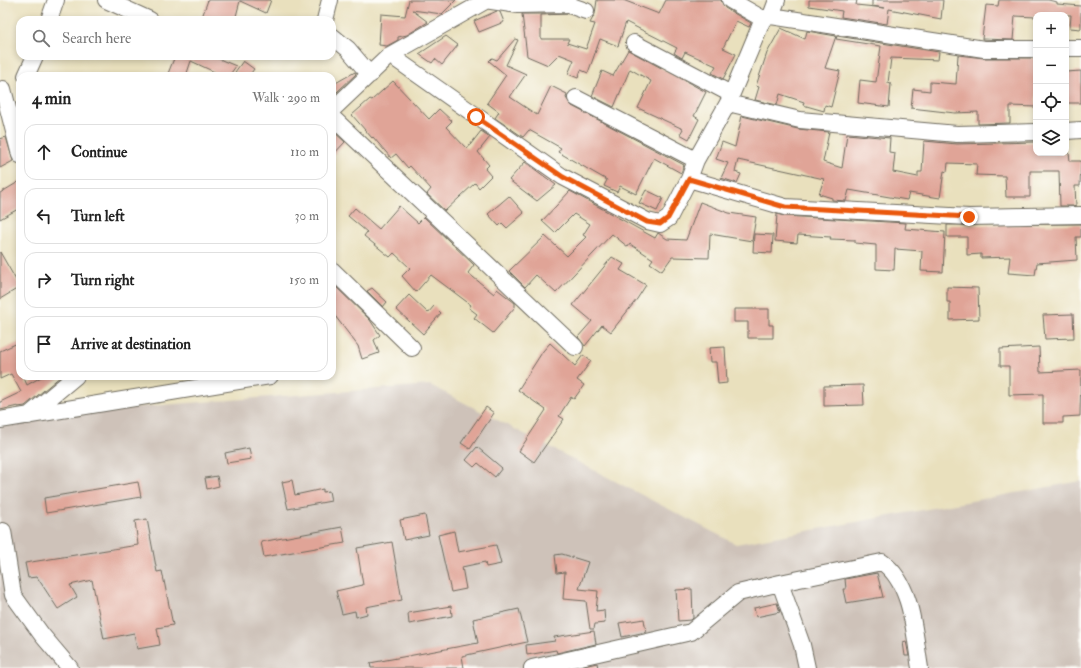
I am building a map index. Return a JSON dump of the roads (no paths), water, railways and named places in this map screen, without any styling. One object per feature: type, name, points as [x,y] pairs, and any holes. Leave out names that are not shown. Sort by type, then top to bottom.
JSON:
[{"type":"street","points":[[50,16],[56,0]]},
{"type":"street","points":[[106,0],[141,16]]},
{"type":"street","points":[[326,16],[330,0]]},
{"type":"street","points":[[336,106],[390,55],[486,0],[518,5],[566,4],[586,11]]},
{"type":"street","points":[[730,0],[767,18],[984,49],[1033,49]]},
{"type":"street","points":[[390,55],[563,177],[647,222],[660,224],[668,218],[689,179],[696,160],[730,98],[767,18],[778,0]]},
{"type":"street","points":[[336,39],[348,49],[370,75]]},
{"type":"street","points":[[634,43],[730,98],[800,120],[957,134],[1033,132]]},
{"type":"street","points":[[1069,48],[1081,48]]},
{"type":"street","points":[[28,72],[33,60]]},
{"type":"street","points":[[16,83],[1,89],[16,141]]},
{"type":"street","points":[[576,98],[696,160]]},
{"type":"street","points":[[336,121],[575,346]]},
{"type":"street","points":[[1069,131],[1081,130]]},
{"type":"street","points":[[689,179],[785,207],[969,217],[1081,215]]},
{"type":"street","points":[[336,274],[412,348]]},
{"type":"street","points":[[28,416],[71,380]]},
{"type":"street","points":[[0,420],[246,380]]},
{"type":"street","points":[[3,531],[12,595],[42,635],[70,668]]},
{"type":"street","points":[[532,668],[691,632],[738,594],[780,583],[882,562],[891,568],[908,601],[920,668]]},
{"type":"street","points":[[780,583],[802,645],[807,668]]}]
